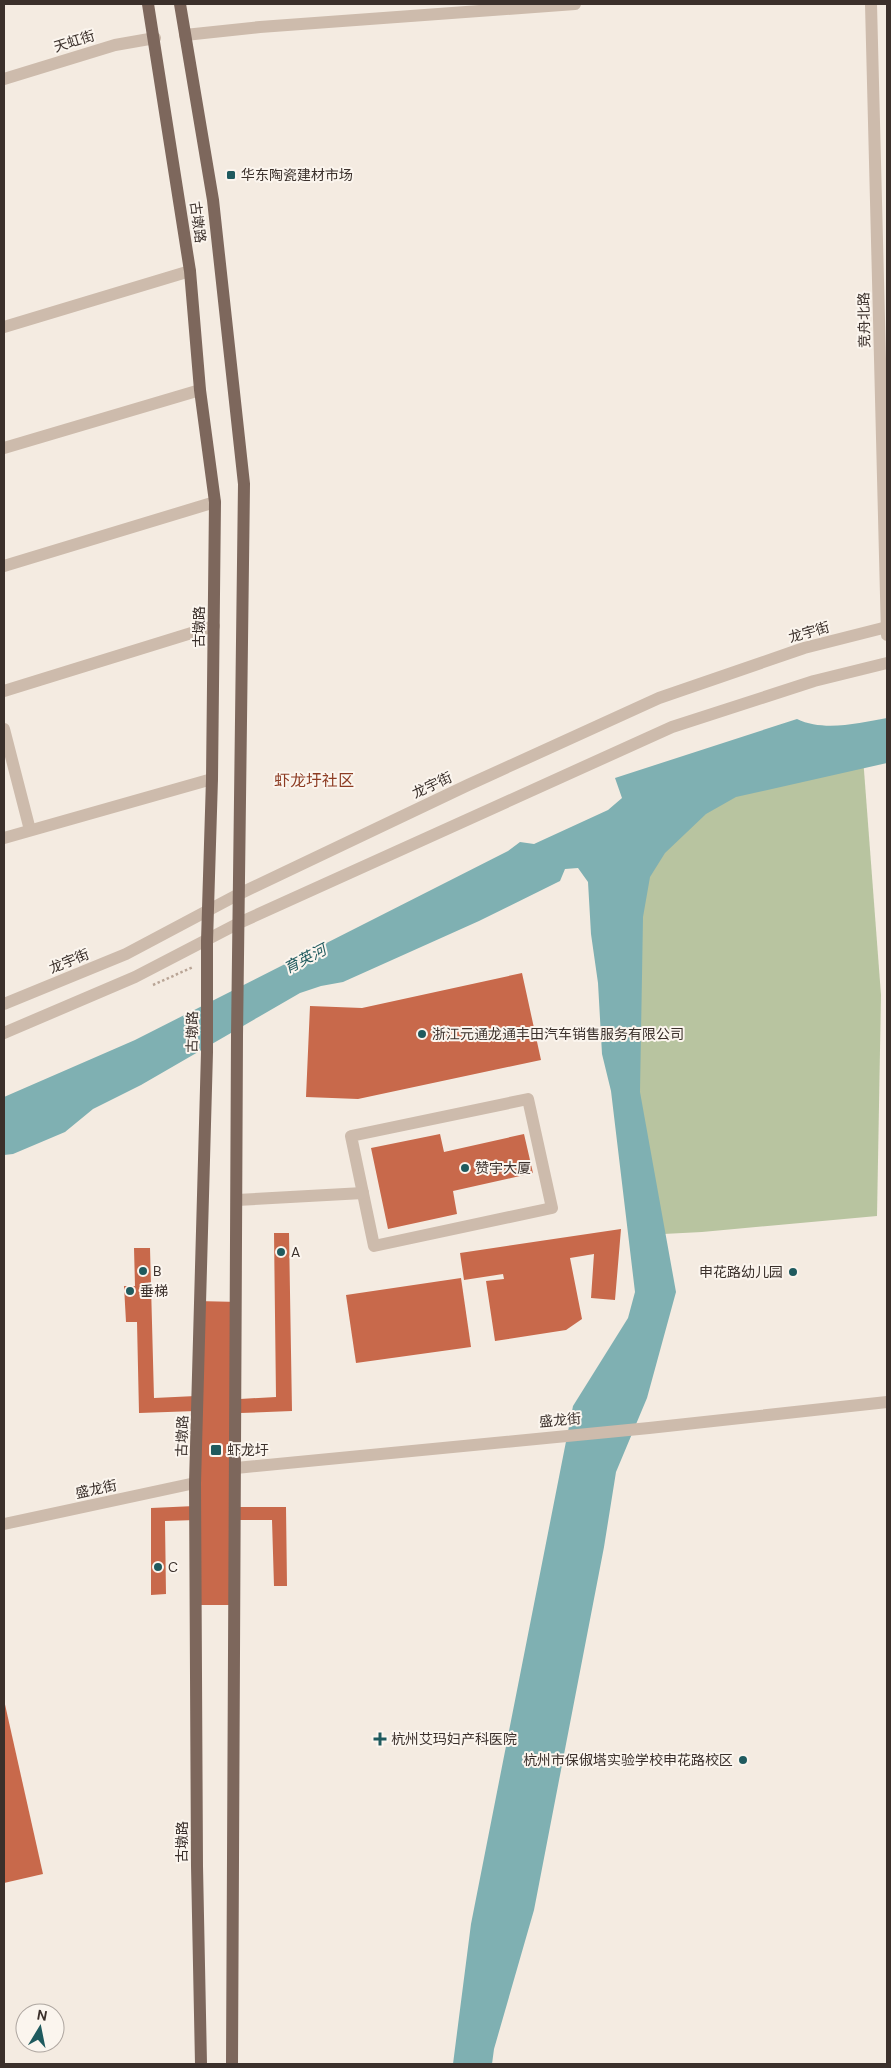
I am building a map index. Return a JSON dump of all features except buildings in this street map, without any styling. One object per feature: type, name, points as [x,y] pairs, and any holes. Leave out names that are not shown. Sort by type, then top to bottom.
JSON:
[{"type":"main road","name":"古墩路","points":[[148,4],[190,270],[200,390],[215,502],[212,779],[207,941],[207,1052],[195,1483],[197,1856],[201,2064]]},
{"type":"main road","name":"古墩路","points":[[180,4],[213,200],[244,484],[237,1036],[232,2064]]},
{"type":"street","points":[[184,35],[260,26],[575,4]]},
{"type":"street","name":"竞舟北路","points":[[871,4],[887,635]]},
{"type":"street","name":"天虹街","points":[[4,79],[115,45],[154,38]]},
{"type":"street","points":[[4,327],[190,270]]},
{"type":"street","points":[[4,448],[200,390]]},
{"type":"street","points":[[4,566],[215,502]]},
{"type":"street","points":[[4,691],[214,626]]},
{"type":"street","name":"龙宇街","points":[[4,1004],[126,954],[239,894],[468,785],[659,698],[804,648],[887,627]]},
{"type":"street","points":[[4,1033],[135,977],[239,923],[672,726],[814,682],[887,663]]},
{"type":"street","points":[[4,729],[30,830]]},
{"type":"street","points":[[4,838],[212,779]]},
{"type":"street","points":[[528,1099],[552,1208],[374,1246],[363,1193],[351,1136],[528,1099]]},
{"type":"street","points":[[237,1200],[363,1193]]},
{"type":"street","name":"盛龙街","points":[[236,1468],[649,1428],[887,1402]]},
{"type":"street","name":"盛龙街","points":[[4,1524],[195,1483]]},
{"type":"green space","points":[[862,744],[881,995],[877,1216],[702,1232],[644,1235],[618,824]]},
{"type":"water","name":"育英河","points":[[887,718],[887,763],[736,797],[706,814],[665,853],[650,877],[643,917],[640,1092],[676,1292],[647,1398],[616,1472],[604,1547],[534,1910],[494,2049],[492,2064],[453,2064],[471,1924],[573,1406],[628,1318],[635,1292],[611,1091],[602,1054],[598,983],[591,934],[588,882],[578,868],[565,869],[560,881],[479,921],[343,982],[321,986],[300,993],[141,1085],[93,1109],[65,1132],[13,1154],[4,1155],[4,1097],[135,1040],[508,851],[520,842],[534,844],[608,810],[622,798],[615,778],[797,719],[807,723],[830,726]]},
{"type":"place","name":"华东陶瓷建材市场","points":[[231,175]]},
{"type":"place","name":"浙江元通龙通丰田汽车销售服务有限公司","points":[[422,1034]]},
{"type":"place","name":"赞宇大厦","points":[[465,1168]]},
{"type":"place","name":"A","points":[[281,1252]]},
{"type":"place","name":"B","points":[[143,1271]]},
{"type":"place","name":"申花路幼儿园","points":[[793,1272]]},
{"type":"place","name":"垂梯","points":[[130,1291]]},
{"type":"place","name":"虾龙圩","points":[[216,1450]]},
{"type":"place","name":"C","points":[[158,1567]]},
{"type":"place","name":"杭州艾玛妇产科医院","points":[[380,1739]]},
{"type":"place","name":"杭州市保俶塔实验学校申花路校区","points":[[743,1760]]},
{"type":"district","name":"虾龙圩社区","points":[[314,780]]}]
